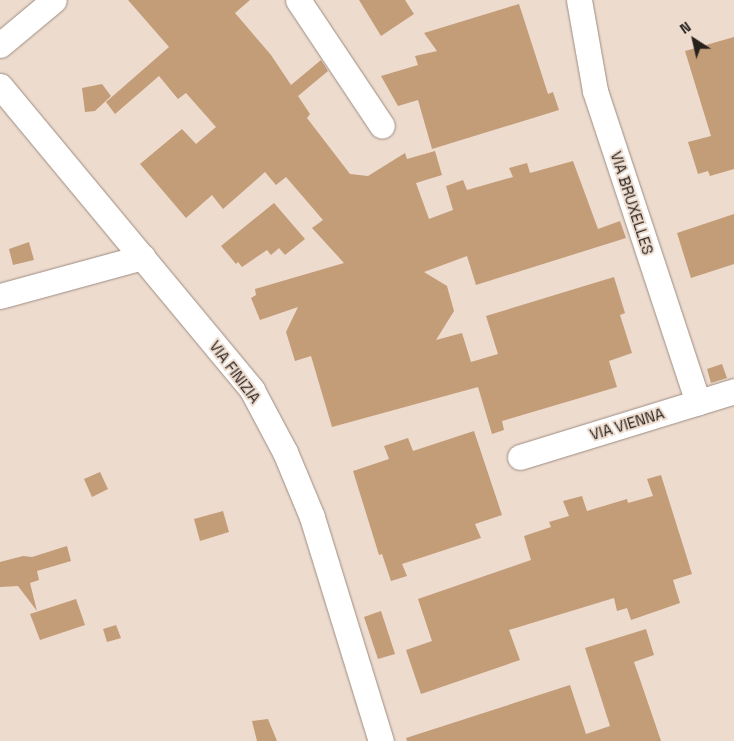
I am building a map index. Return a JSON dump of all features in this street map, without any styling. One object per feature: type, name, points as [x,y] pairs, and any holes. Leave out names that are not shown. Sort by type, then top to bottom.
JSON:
[{"type":"street","points":[[0,46],[54,0]]},
{"type":"street","points":[[298,0],[382,126]]},
{"type":"street","name":"VIA BRUXELLES","points":[[579,0],[594,91],[698,402]]},
{"type":"street","name":"VIA FINIZIA","points":[[0,86],[252,390],[285,452],[312,517],[381,741]]},
{"type":"street","points":[[0,296],[143,257]]},
{"type":"street","name":"VIA VIENNA","points":[[520,457],[734,391]]},
{"type":"building","points":[[128,0],[250,0],[235,13],[271,55],[291,85],[321,60],[328,71],[298,96],[310,114],[307,118],[350,174],[368,176],[405,153],[407,159],[435,151],[442,175],[416,183],[429,219],[453,210],[446,186],[463,180],[467,190],[513,177],[509,168],[527,163],[530,173],[573,161],[598,229],[620,221],[626,238],[476,285],[467,256],[424,272],[447,286],[454,311],[436,340],[462,333],[471,362],[498,354],[486,316],[614,277],[625,313],[620,315],[632,353],[609,361],[617,387],[502,421],[504,430],[492,434],[478,387],[332,427],[311,356],[295,361],[286,332],[298,307],[260,320],[251,298],[256,295],[255,289],[344,263],[312,228],[323,220],[286,177],[276,185],[265,172],[223,209],[212,195],[186,218],[140,164],[182,129],[196,144],[216,127],[186,93],[178,99],[159,76],[115,114],[106,102],[169,47]]},
{"type":"building","points":[[359,0],[405,0],[414,14],[381,36]]},
{"type":"building","points":[[519,4],[548,94],[553,92],[559,110],[432,149],[418,100],[398,106],[381,76],[418,65],[415,56],[437,51],[424,33]]},
{"type":"building","points":[[734,37],[734,169],[710,176],[708,171],[698,174],[688,142],[711,136],[685,51]]},
{"type":"building","points":[[102,84],[111,96],[95,111],[85,112],[82,88]]},
{"type":"building","points":[[274,203],[305,239],[285,255],[279,248],[271,255],[267,250],[242,267],[238,262],[236,264],[221,246]]},
{"type":"building","points":[[734,214],[734,264],[691,278],[677,233]]},
{"type":"building","points":[[29,242],[34,260],[13,265],[9,249]]},
{"type":"building","points":[[722,364],[727,378],[711,383],[707,369]]},
{"type":"building","points":[[474,431],[502,515],[475,524],[481,538],[402,564],[407,576],[391,581],[382,554],[379,555],[353,471],[389,459],[384,446],[408,438],[413,451]]},
{"type":"building","points":[[100,472],[108,489],[92,497],[84,479]]},
{"type":"building","points":[[661,475],[692,574],[673,580],[680,603],[631,620],[627,608],[617,611],[614,598],[509,630],[520,660],[421,694],[406,650],[432,641],[418,599],[531,560],[524,536],[551,527],[549,522],[569,516],[563,501],[582,496],[587,511],[627,499],[628,503],[653,496],[647,479]]},
{"type":"building","points":[[223,511],[229,532],[200,541],[194,519]]},
{"type":"building","points":[[67,546],[71,561],[37,571],[39,580],[30,583],[37,611],[18,586],[0,587],[0,562],[23,556],[32,557]]},
{"type":"building","points":[[76,599],[85,625],[40,640],[30,614]]},
{"type":"building","points":[[381,611],[395,654],[378,659],[364,617]]},
{"type":"building","points":[[116,625],[121,638],[107,642],[103,629]]},
{"type":"building","points":[[646,629],[654,655],[634,662],[661,741],[407,741],[406,738],[570,685],[586,734],[610,726],[585,648]]},
{"type":"building","points":[[268,719],[277,741],[257,741],[252,721]]}]
